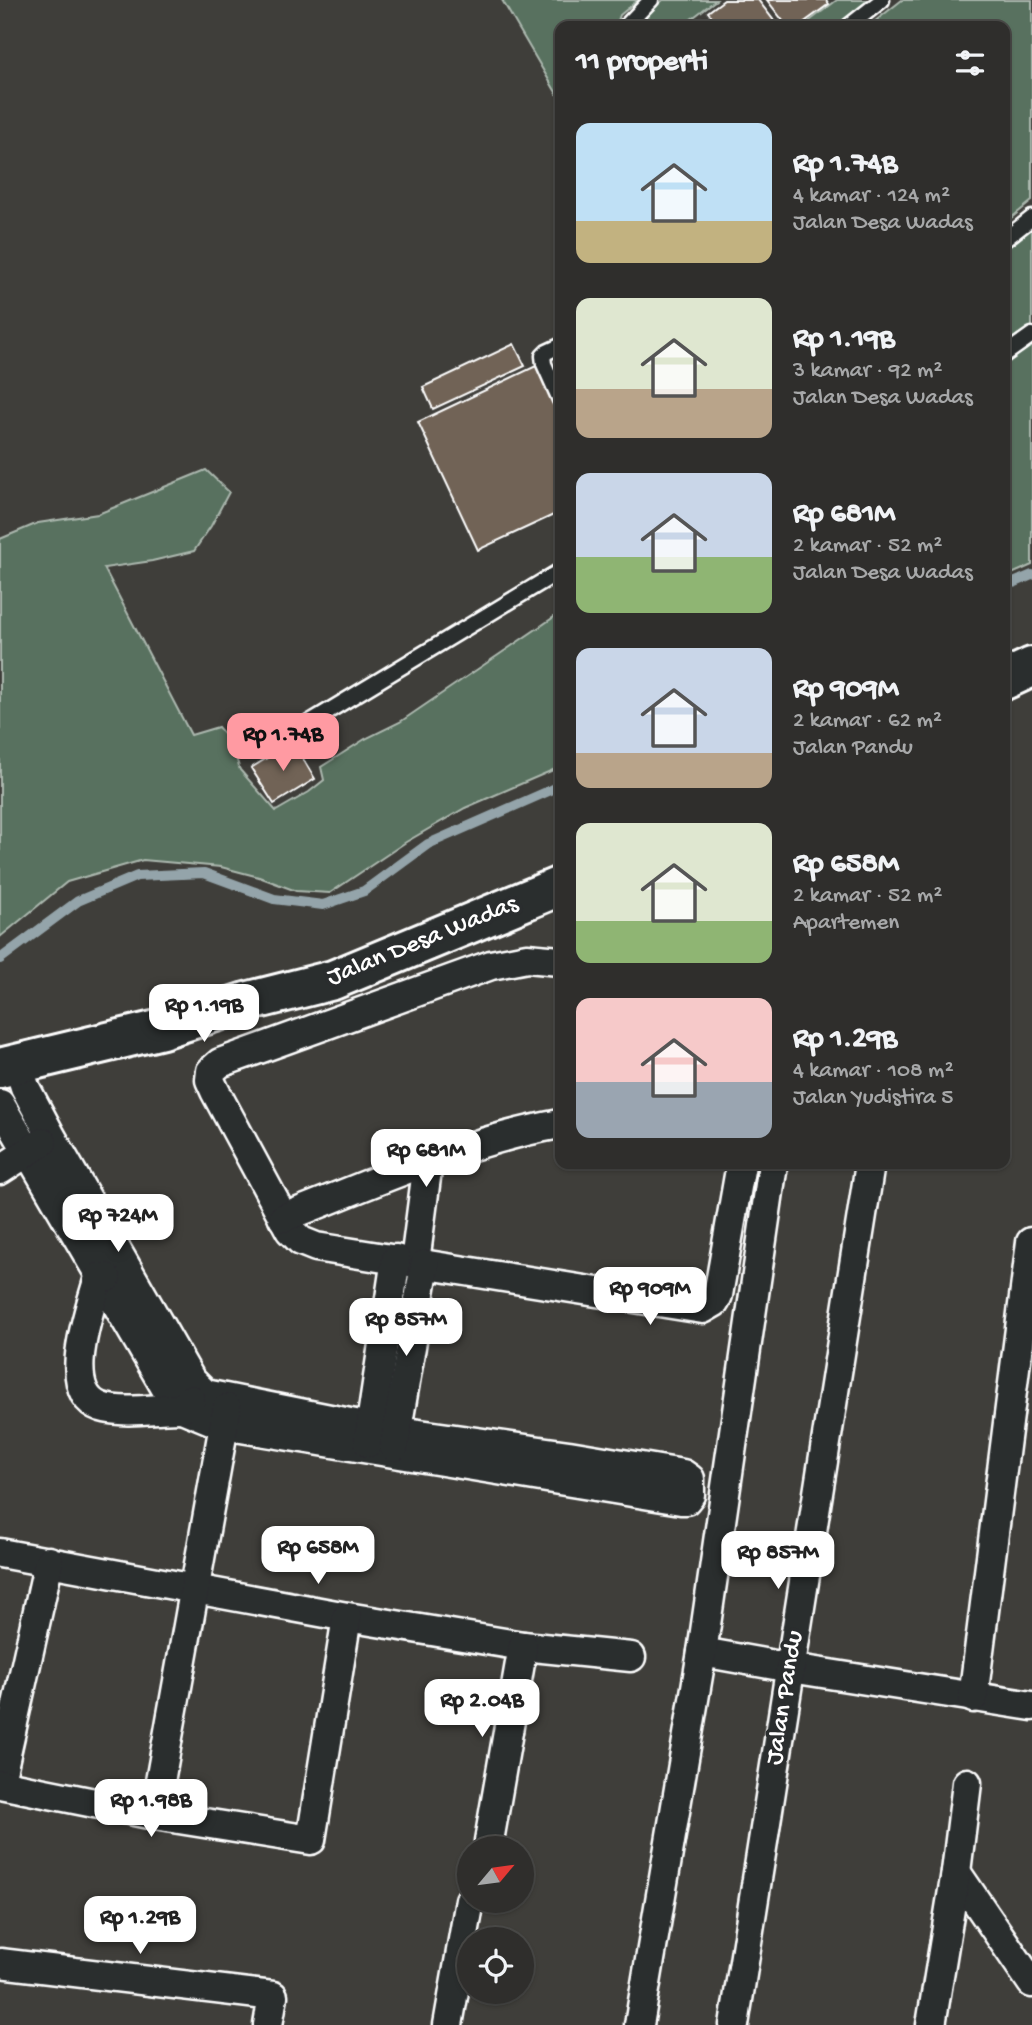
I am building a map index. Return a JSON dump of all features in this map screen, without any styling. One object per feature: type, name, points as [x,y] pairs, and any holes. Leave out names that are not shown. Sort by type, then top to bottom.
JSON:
[{"type":"main road","points":[[1010,677],[1032,667]]},
{"type":"main road","name":"Jalan Desa Wadas","points":[[9,1066],[163,1029],[246,1002],[333,980],[555,888]]},
{"type":"street","points":[[555,961],[527,958],[491,965],[220,1063],[211,1071],[210,1080],[215,1091],[283,1218],[301,1241],[316,1248],[704,1309],[715,1302],[718,1295],[740,1169]]},
{"type":"street","points":[[9,1066],[25,1087],[191,1380],[191,1399]]},
{"type":"street","points":[[0,1104],[168,1392],[226,1413],[650,1481]]},
{"type":"street","points":[[283,1218],[428,1162],[510,1134],[555,1125]]},
{"type":"street","points":[[0,1170],[51,1136]]},
{"type":"street","points":[[382,1440],[428,1162]]},
{"type":"street","points":[[639,2025],[702,1651],[772,1169]]},
{"type":"street","name":"Jalan Pandu","points":[[734,2025],[869,1169]]},
{"type":"street","points":[[973,1698],[1031,1242]]},
{"type":"street","points":[[99,1277],[134,1280]]},
{"type":"street","points":[[99,1277],[78,1359],[80,1377],[88,1397],[94,1404],[116,1410],[191,1399]]},
{"type":"street","points":[[154,1815],[226,1413]]},
{"type":"street","points":[[0,1553],[347,1617],[523,1646],[631,1657]]},
{"type":"street","points":[[48,1561],[0,1782],[154,1815],[311,1840],[347,1617]]},
{"type":"street","points":[[490,1836],[523,1646]]},
{"type":"street","points":[[702,1651],[791,1668],[1032,1706]]},
{"type":"street","points":[[931,2025],[956,1872],[967,1783]]},
{"type":"street","points":[[956,1872],[1032,1983]]},
{"type":"street","points":[[448,2025],[468,1913]]},
{"type":"street","points":[[0,1963],[273,1997],[268,2025]]},
{"type":"lane","points":[[630,21],[651,0]]},
{"type":"lane","points":[[855,21],[882,0]]},
{"type":"lane","points":[[1010,235],[1032,218]]},
{"type":"lane","points":[[1010,351],[1032,335]]},
{"type":"lane","points":[[555,348],[543,356],[555,389]]},
{"type":"lane","points":[[306,724],[555,574]]},
{"type":"green space","points":[[502,0],[638,0],[620,15],[618,21],[555,21],[555,90]]},
{"type":"green space","points":[[663,0],[716,0],[689,21],[639,21]]},
{"type":"green space","points":[[837,0],[875,0],[848,21],[810,21]]},
{"type":"green space","points":[[902,0],[1032,0],[1032,201],[1010,219],[1010,21],[875,21]]},
{"type":"green space","points":[[1032,226],[1032,328],[1010,345],[1010,245]]},
{"type":"green space","points":[[1032,345],[1032,565],[1010,575],[1010,360]]},
{"type":"green space","points":[[206,470],[229,492],[194,551],[104,568],[191,735],[218,727],[231,742],[240,770],[276,811],[324,780],[321,767],[365,739],[400,722],[555,616],[555,769],[465,808],[406,842],[330,893],[296,891],[221,867],[143,860],[67,882],[0,937],[0,539],[38,523],[98,514]]},
{"type":"building","points":[[724,0],[758,0],[774,21],[715,21],[708,12]]},
{"type":"building","points":[[767,0],[826,0],[829,4],[806,21],[783,21]]},
{"type":"building","points":[[514,344],[525,366],[433,409],[423,387]]},
{"type":"building","points":[[536,366],[555,406],[555,514],[478,550],[418,422]]},
{"type":"building","points":[[293,742],[315,779],[274,804],[251,768]]},
{"type":"waterway","points":[[1010,584],[1032,575]]},
{"type":"waterway","points":[[0,959],[78,901],[137,876],[204,873],[274,899],[323,905],[364,891],[428,844],[555,788]]}]
